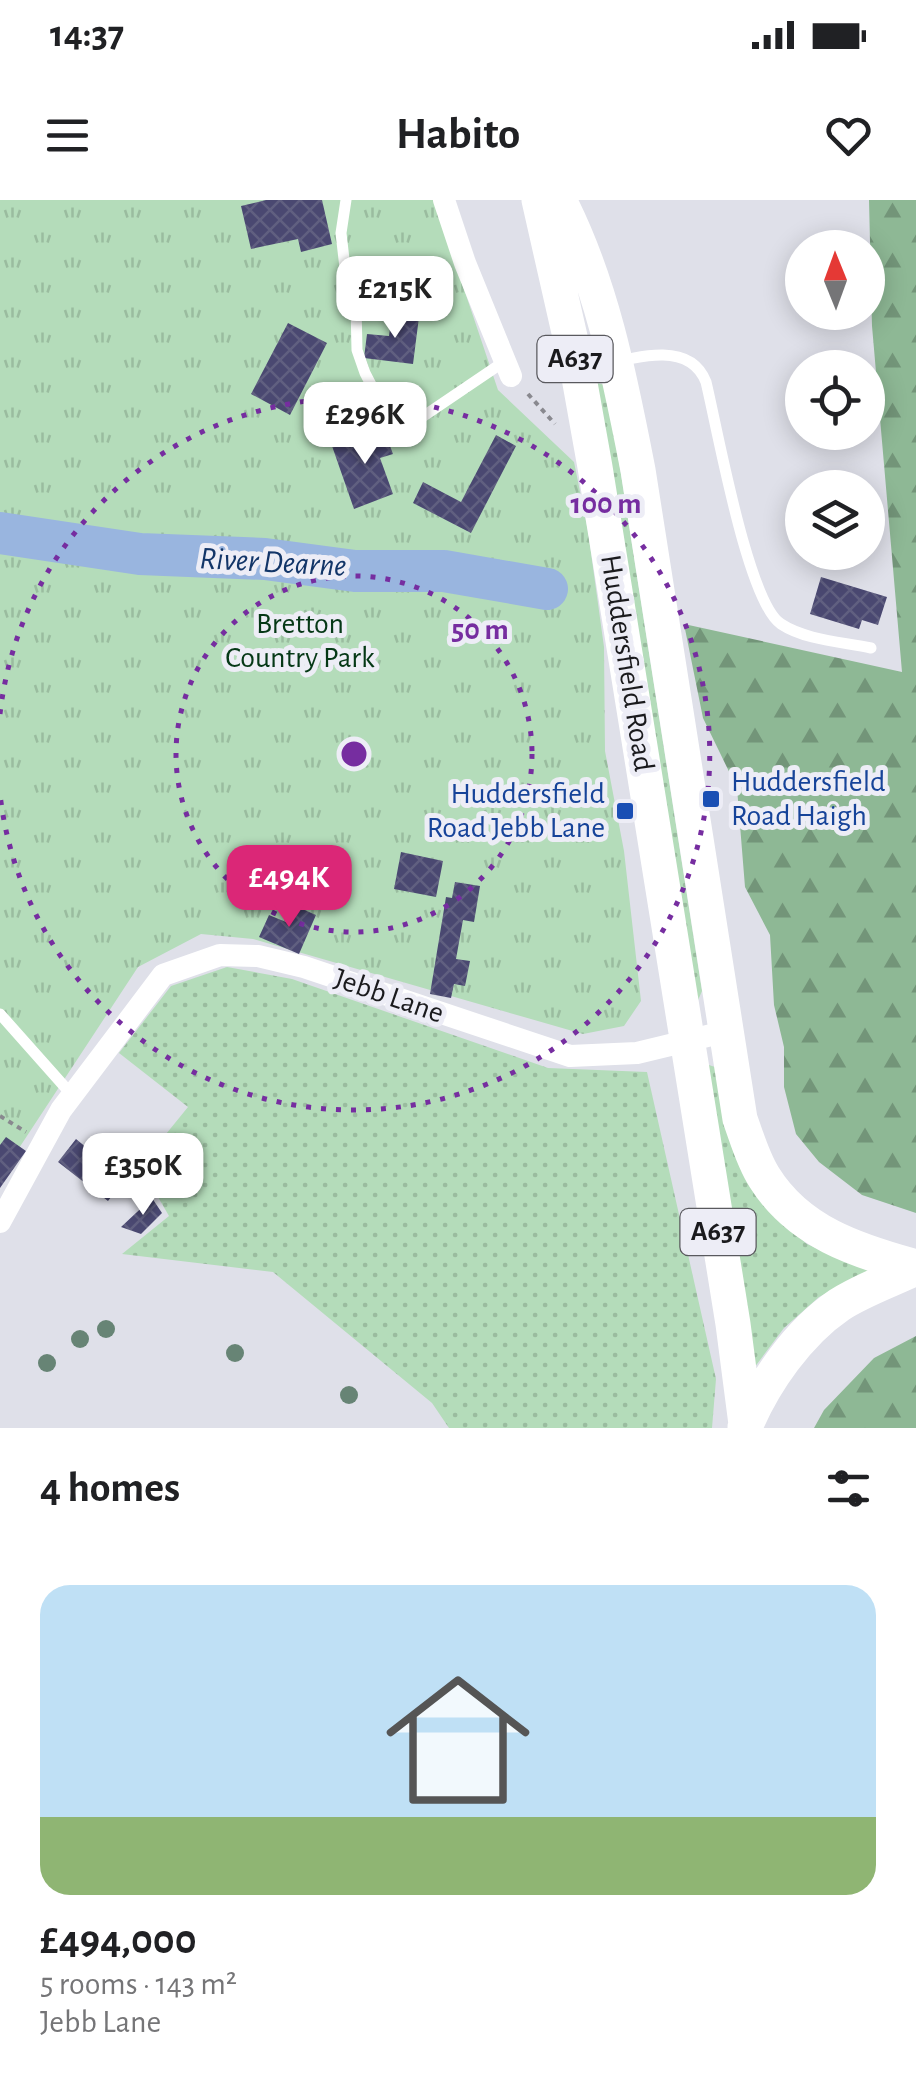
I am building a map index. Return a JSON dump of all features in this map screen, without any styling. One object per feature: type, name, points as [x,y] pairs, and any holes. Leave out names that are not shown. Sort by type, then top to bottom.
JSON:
[{"type":"highway","name":"Huddersfield Road","points":[[539,200],[578,372],[739,1358],[745,1426]]},
{"type":"highway","name":"Huddersfield Road","points":[[560,200],[580,241],[618,363],[740,1119],[762,1174],[787,1209],[827,1236],[916,1268]]},
{"type":"highway","points":[[745,1426],[800,1339],[841,1304],[916,1268]]},
{"type":"street","points":[[444,200],[508,368]]},
{"type":"street","name":"Jebb Lane","points":[[0,1222],[72,1095],[163,976],[220,955],[258,956],[304,968],[570,1056],[636,1053],[728,1031]]},
{"type":"lane","points":[[346,200],[341,233],[345,268],[356,304],[357,350],[364,373],[391,423],[409,426],[508,368]]},
{"type":"lane","points":[[578,372],[672,354],[693,362],[702,372],[754,580],[770,613],[780,624],[800,632],[870,648]]},
{"type":"lane","points":[[0,1014],[72,1095]]},
{"type":"path","points":[[508,368],[559,428]]},
{"type":"path","points":[[0,1116],[42,1142]]},
{"type":"green space","name":"Bretton Country Park","points":[[0,200],[434,200],[498,390],[574,462],[604,647],[605,751],[624,851],[641,1001],[624,1026],[583,1034],[253,939],[201,934],[138,967],[0,1177]]},
{"type":"green space","points":[[869,200],[916,200],[916,1213],[862,1195],[819,1162],[796,1134],[784,1087],[784,1047],[774,1005],[770,935],[745,887],[737,788],[703,718],[684,624],[902,672],[883,450],[885,350],[874,350],[872,330],[885,330],[885,230],[870,230]]},
{"type":"green space","points":[[596,383],[607,385],[702,991],[693,1012]]},
{"type":"green space","points":[[227,967],[292,979],[548,1068],[647,1072],[716,1379],[712,1428],[449,1428],[432,1403],[273,1272],[122,1254],[169,1216],[140,1166],[188,1107],[119,1053],[171,986]]},
{"type":"green space","points":[[706,1064],[715,1067],[773,1214],[807,1244],[869,1271],[819,1297],[784,1328],[751,1372]]},
{"type":"green space","points":[[916,1336],[916,1428],[814,1428],[824,1410],[874,1358]]},
{"type":"building","points":[[266,200],[322,200],[332,244],[301,252],[298,239],[251,249],[241,206]]},
{"type":"building","points":[[392,313],[419,317],[413,364],[364,358],[367,334],[389,336]]},
{"type":"building","points":[[288,323],[327,343],[290,415],[251,394]]},
{"type":"building","points":[[383,427],[393,454],[380,458],[393,494],[354,509],[332,446]]},
{"type":"building","points":[[496,435],[516,446],[471,533],[413,503],[423,482],[461,502]]},
{"type":"building","points":[[821,577],[887,597],[878,625],[862,620],[859,629],[810,614]]},
{"type":"building","points":[[401,852],[443,861],[436,897],[394,889]]},
{"type":"building","points":[[455,882],[480,886],[474,922],[463,920],[456,959],[470,961],[465,986],[454,984],[451,998],[430,994],[446,897],[452,898]]},
{"type":"building","points":[[293,905],[316,915],[299,954],[259,937],[269,915],[286,922]]},
{"type":"building","points":[[6,1137],[26,1151],[0,1188],[0,1145]]},
{"type":"building","points":[[76,1139],[125,1179],[108,1201],[58,1162]]},
{"type":"building","points":[[152,1198],[162,1213],[141,1234],[121,1227]]},
{"type":"waterway","name":"River Dearne","points":[[0,533],[140,554],[265,559],[355,571],[444,571],[547,589]]},
{"type":"place","name":"Huddersfield Road Haigh","points":[[711,799]]},
{"type":"place","name":"Huddersfield Road Jebb Lane","points":[[625,811]]}]
